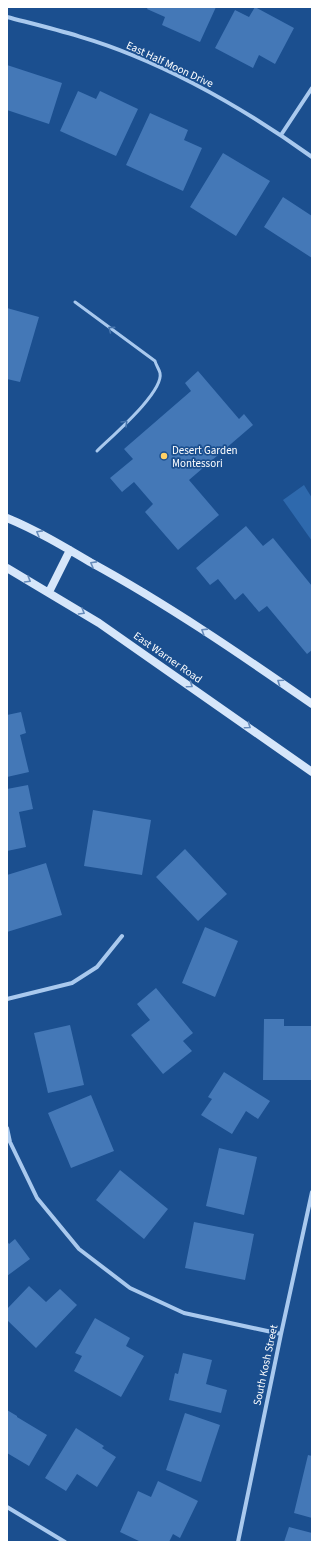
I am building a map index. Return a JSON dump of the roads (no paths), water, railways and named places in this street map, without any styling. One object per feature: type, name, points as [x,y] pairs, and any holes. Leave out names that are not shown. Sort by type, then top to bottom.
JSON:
[{"type":"main road","points":[[7,518],[26,526],[118,577],[237,652],[312,704]]},
{"type":"main road","points":[[48,592],[70,550]]},
{"type":"main road","name":"East Warner Road","points":[[7,568],[99,623],[312,772]]},
{"type":"street","name":"East Half Moon Drive","points":[[7,17],[132,54],[243,111],[312,157]]},
{"type":"street","points":[[280,135],[312,88]]},
{"type":"street","points":[[7,999],[72,983],[97,967],[122,936]]},
{"type":"street","points":[[7,1128],[10,1142],[37,1198],[79,1249],[130,1288],[184,1313],[281,1334]]},
{"type":"street","name":"South Kosh Street","points":[[238,1542],[312,1192]]},
{"type":"street","points":[[7,1507],[65,1542]]},
{"type":"lane","points":[[75,302],[155,361],[160,374],[157,387],[150,399],[97,451]]},
{"type":"place","name":"Desert Garden Montessori","points":[[164,456]]}]
